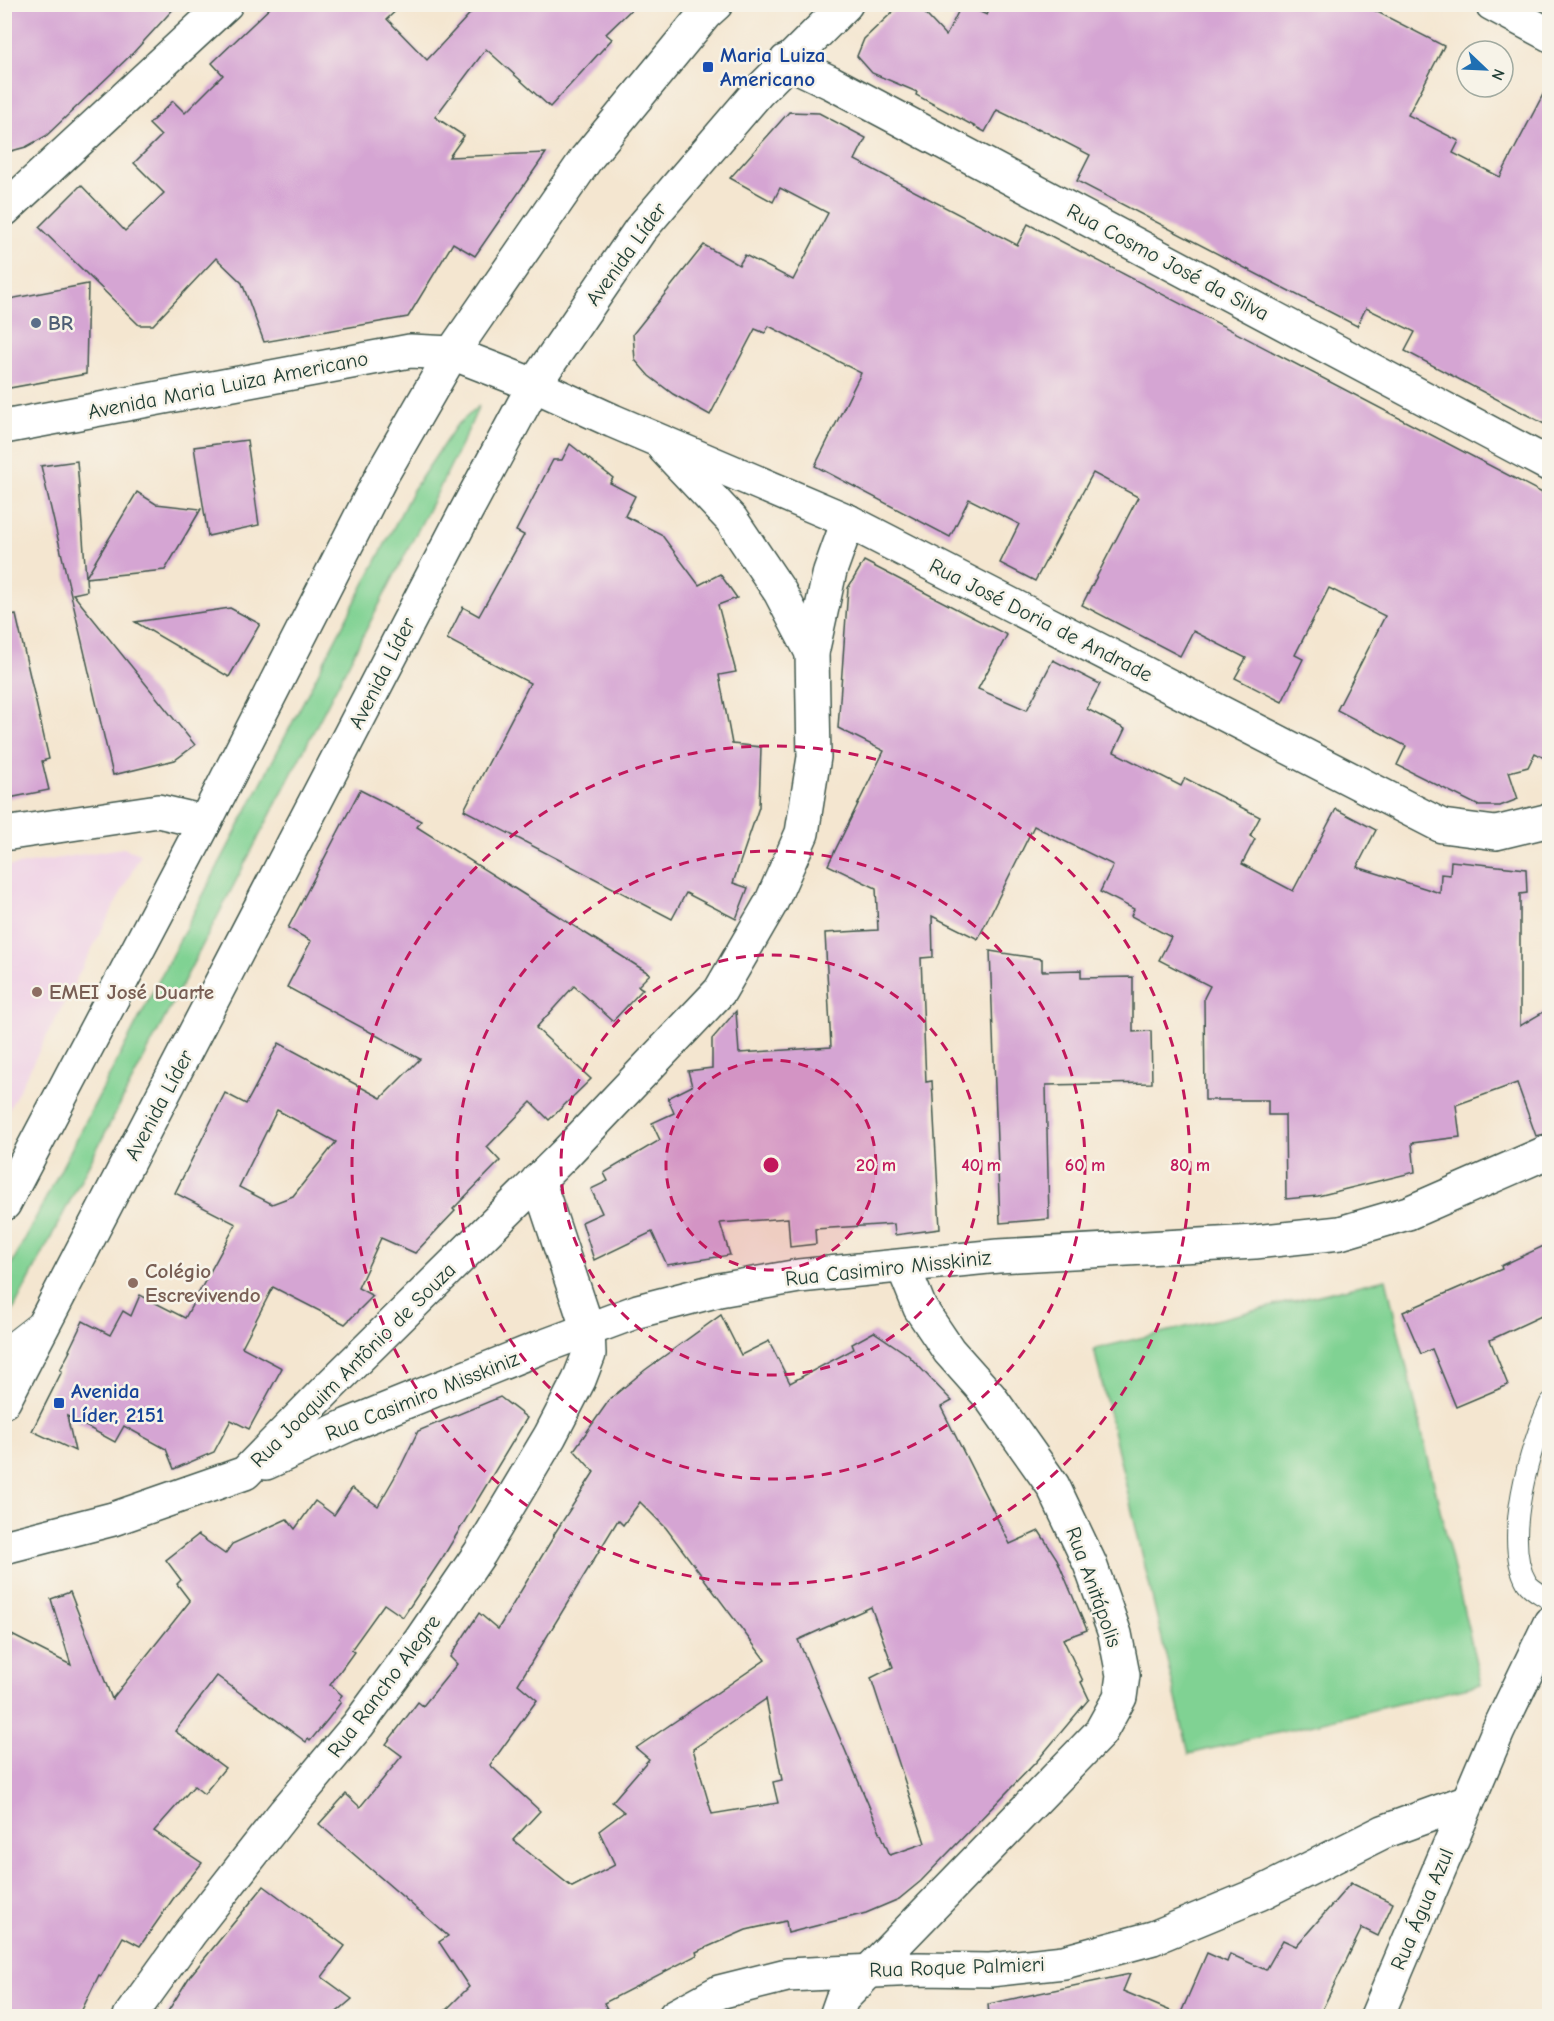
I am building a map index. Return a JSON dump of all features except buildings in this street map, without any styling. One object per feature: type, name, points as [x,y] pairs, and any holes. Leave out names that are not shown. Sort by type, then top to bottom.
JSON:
[{"type":"street","points":[[4,210],[226,4]]},
{"type":"street","points":[[4,1204],[205,822],[383,473],[452,353],[585,159],[716,4]]},
{"type":"street","name":"Avenida Líder","points":[[4,1401],[534,385],[640,230],[786,61],[846,4]]},
{"type":"street","points":[[1492,4],[1550,35]]},
{"type":"street","name":"Rua Cosmo José da Silva","points":[[786,61],[832,83],[1550,465]]},
{"type":"street","name":"Avenida Maria Luiza Americano","points":[[4,427],[410,351],[452,353],[534,385]]},
{"type":"street","name":"Rua José Doria de Andrade","points":[[534,385],[848,521],[1442,826],[1496,833],[1550,820]]},
{"type":"street","name":"Rua Joaquim Antônio de Souza","points":[[655,439],[731,519],[780,592],[812,653]]},
{"type":"street","name":"Rua Joaquim Antônio de Souza","points":[[4,1547],[113,1519],[245,1473],[538,1180],[720,991],[771,903],[802,833],[814,757],[812,653],[830,571],[848,521]]},
{"type":"street","points":[[4,834],[158,811],[205,822]]},
{"type":"street","name":"Rua Casimiro Misskiniz","points":[[245,1473],[348,1425],[588,1330],[638,1311],[719,1290],[799,1276],[998,1256],[1255,1242],[1340,1233],[1407,1213],[1550,1151]]},
{"type":"street","points":[[538,1180],[588,1330]]},
{"type":"street","name":"Rua Anitápolis","points":[[836,2016],[842,1999],[1100,1733],[1120,1696],[1123,1675],[1115,1635],[1090,1564],[1053,1486],[990,1397],[949,1351],[920,1308],[903,1266]]},
{"type":"street","name":"Rua Rancho Alegre","points":[[130,2016],[190,1933],[285,1812],[358,1725],[420,1641],[473,1563],[550,1436],[579,1380],[589,1354],[588,1330]]},
{"type":"street","name":"Rua Água Azul","points":[[1377,2016],[1498,1731],[1550,1623]]},
{"type":"street","name":"Rua Roque Palmieri","points":[[675,2016],[719,1992],[787,1975],[871,1970],[990,1970],[1064,1962],[1153,1938],[1259,1894],[1383,1832],[1468,1801]]},
{"type":"lane","points":[[4,1348],[52,1310]]},
{"type":"lane","points":[[1550,1403],[1540,1423],[1521,1495],[1518,1561],[1528,1585],[1550,1600]]},
{"type":"shaded area","name":"EMEI José Duarte","points":[[123,848],[141,854],[5,1117],[5,867]]},
{"type":"green space","points":[[479,406],[433,501],[5,1326],[5,1277],[413,490],[456,426]]},
{"type":"green space","points":[[1386,1279],[1481,1684],[1189,1754],[1094,1349]]},
{"type":"place","name":"Maria Luiza Americano","points":[[708,67]]},
{"type":"place","name":"BR","points":[[36,323]]},
{"type":"place","name":"EMEI José Duarte","points":[[37,992]]},
{"type":"place","name":"Colégio Escrevivendo","points":[[133,1283]]},
{"type":"place","name":"Avenida Líder, 2151","points":[[59,1403]]}]
